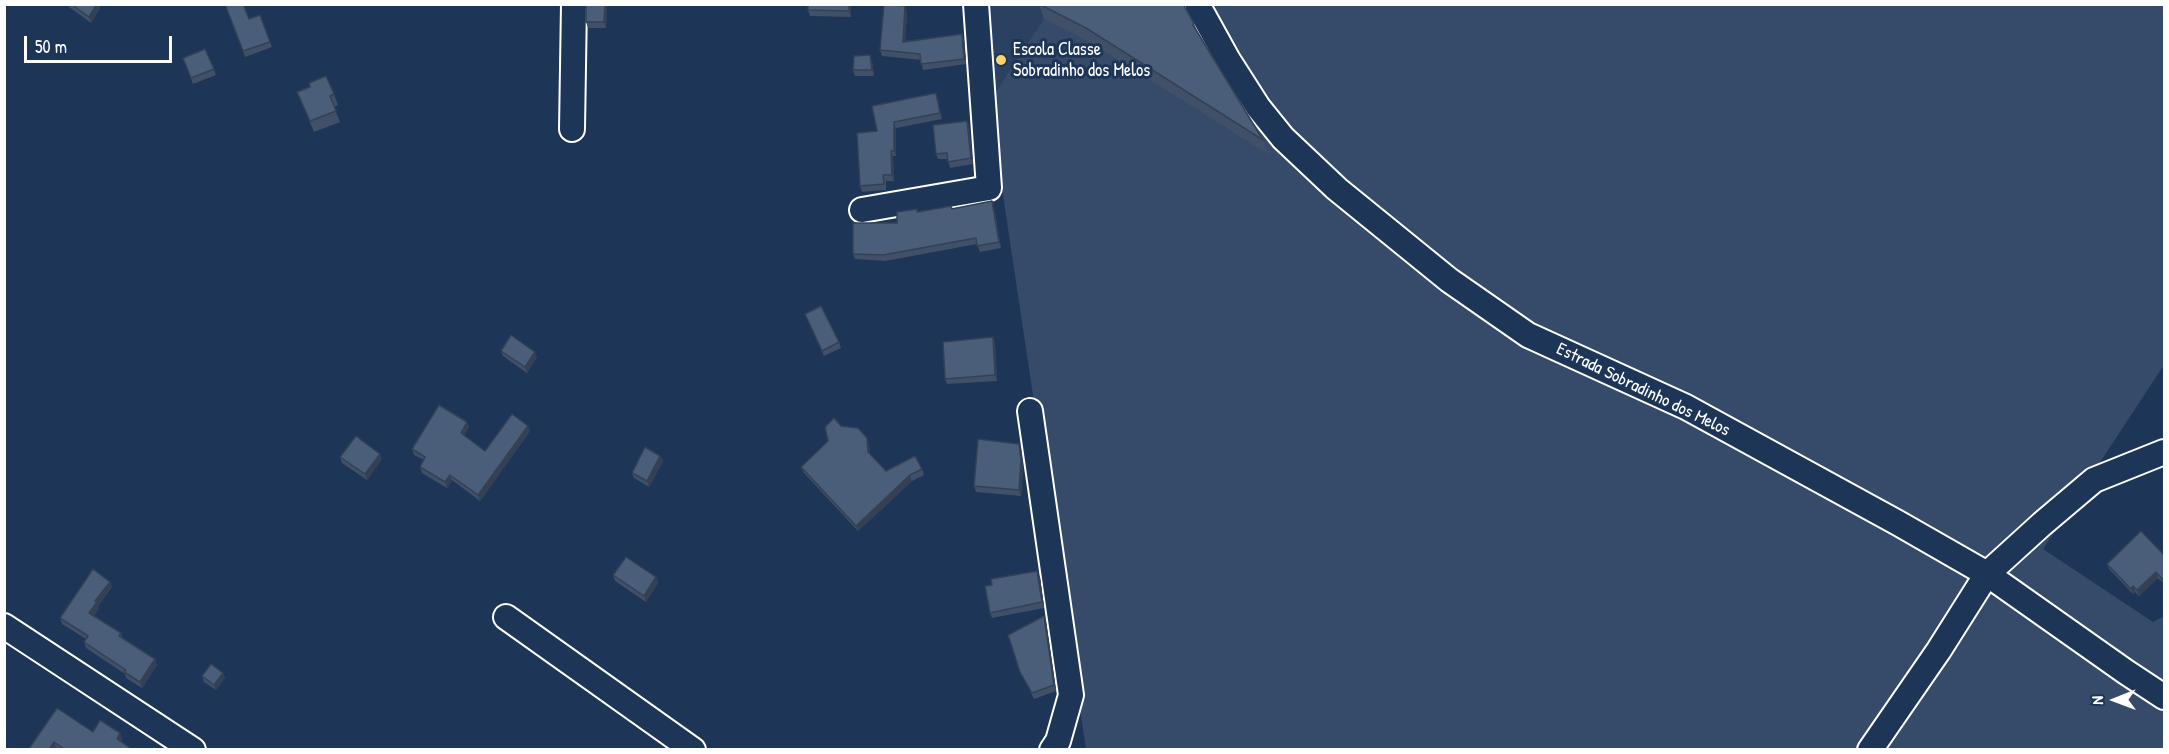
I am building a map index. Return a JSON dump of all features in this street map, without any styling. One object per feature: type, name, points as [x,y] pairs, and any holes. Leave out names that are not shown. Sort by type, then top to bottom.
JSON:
[{"type":"street","points":[[572,129],[574,4]]},
{"type":"street","points":[[862,210],[989,188],[976,4]]},
{"type":"street","name":"Estrada Sobradinho dos Melos","points":[[1197,4],[1228,60],[1258,107],[1283,138],[1337,189],[1449,280],[1527,334],[1686,407],[1987,574],[2164,697]]},
{"type":"street","points":[[1030,411],[1071,694],[1058,741],[1052,750]]},
{"type":"street","points":[[1870,750],[1939,650],[1987,574],[2094,480],[2164,452]]},
{"type":"street","points":[[506,617],[693,750]]},
{"type":"street","points":[[4,626],[193,750]]},
{"type":"shaded area","name":"Escola Classe Sobradinho dos Melos","points":[[979,5],[1054,5],[989,102]]},
{"type":"shaded area","points":[[1177,5],[2164,5],[2164,365],[2043,549],[2153,622],[2164,616],[2164,749],[1086,749],[989,102],[1044,19],[1090,42],[1268,154]]},
{"type":"building","points":[[71,4],[97,4],[89,17]]},
{"type":"building","points":[[225,4],[243,4],[249,19],[260,15],[270,42],[243,51]]},
{"type":"building","points":[[586,4],[605,4],[604,22],[586,22]]},
{"type":"building","points":[[808,4],[849,4],[849,11],[808,10]]},
{"type":"building","points":[[884,4],[905,6],[903,42],[962,34],[964,59],[921,64],[920,54],[880,50]]},
{"type":"building","points":[[1039,4],[1183,4],[1193,25],[1263,140],[1086,28]]},
{"type":"building","points":[[205,49],[214,69],[191,78],[183,58]]},
{"type":"building","points":[[870,55],[872,70],[853,70],[854,56]]},
{"type":"building","points":[[326,76],[334,94],[330,96],[336,111],[310,121],[297,92],[310,87],[309,83]]},
{"type":"building","points":[[936,93],[940,113],[894,122],[894,151],[891,151],[892,175],[883,175],[884,184],[860,186],[857,133],[877,131],[872,106]]},
{"type":"building","points":[[967,121],[971,158],[948,162],[947,153],[936,154],[933,125]]},
{"type":"building","points":[[992,201],[999,242],[977,246],[976,238],[883,255],[853,254],[853,223],[897,223],[897,212],[917,209],[917,212],[951,206],[952,209]]},
{"type":"building","points":[[821,306],[839,342],[822,351],[805,314]]},
{"type":"building","points":[[511,335],[535,352],[525,367],[501,351]]},
{"type":"building","points":[[993,337],[995,375],[945,379],[943,342]]},
{"type":"building","points":[[439,405],[467,422],[461,433],[485,451],[512,414],[528,426],[478,495],[450,475],[445,482],[420,467],[425,457],[412,449]]},
{"type":"building","points":[[834,418],[841,426],[858,428],[867,438],[868,452],[886,471],[915,456],[922,469],[910,475],[856,526],[801,467],[828,441],[825,427]]},
{"type":"building","points":[[356,436],[380,454],[365,474],[340,457]]},
{"type":"building","points":[[978,439],[1019,444],[1021,460],[1019,490],[974,486]]},
{"type":"building","points":[[645,447],[660,456],[647,481],[632,473]]},
{"type":"building","points":[[2141,531],[2164,555],[2164,581],[2156,572],[2137,590],[2133,586],[2131,589],[2107,564]]},
{"type":"building","points":[[626,557],[656,577],[644,596],[613,575]]},
{"type":"building","points":[[93,569],[110,582],[89,613],[121,633],[119,636],[155,659],[140,682],[84,642],[88,636],[60,618]]},
{"type":"building","points":[[1037,571],[1042,602],[990,613],[985,586],[992,585],[991,579]]},
{"type":"building","points":[[1044,616],[1054,685],[1032,693],[1020,672],[1008,635]]},
{"type":"building","points":[[211,664],[223,673],[214,685],[202,676]]},
{"type":"building","points":[[57,708],[93,732],[100,720],[120,733],[117,739],[133,750],[66,750],[54,742],[49,750],[28,750]]},
{"type":"place","name":"Escola Classe Sobradinho dos Melos","points":[[1001,60]]}]
